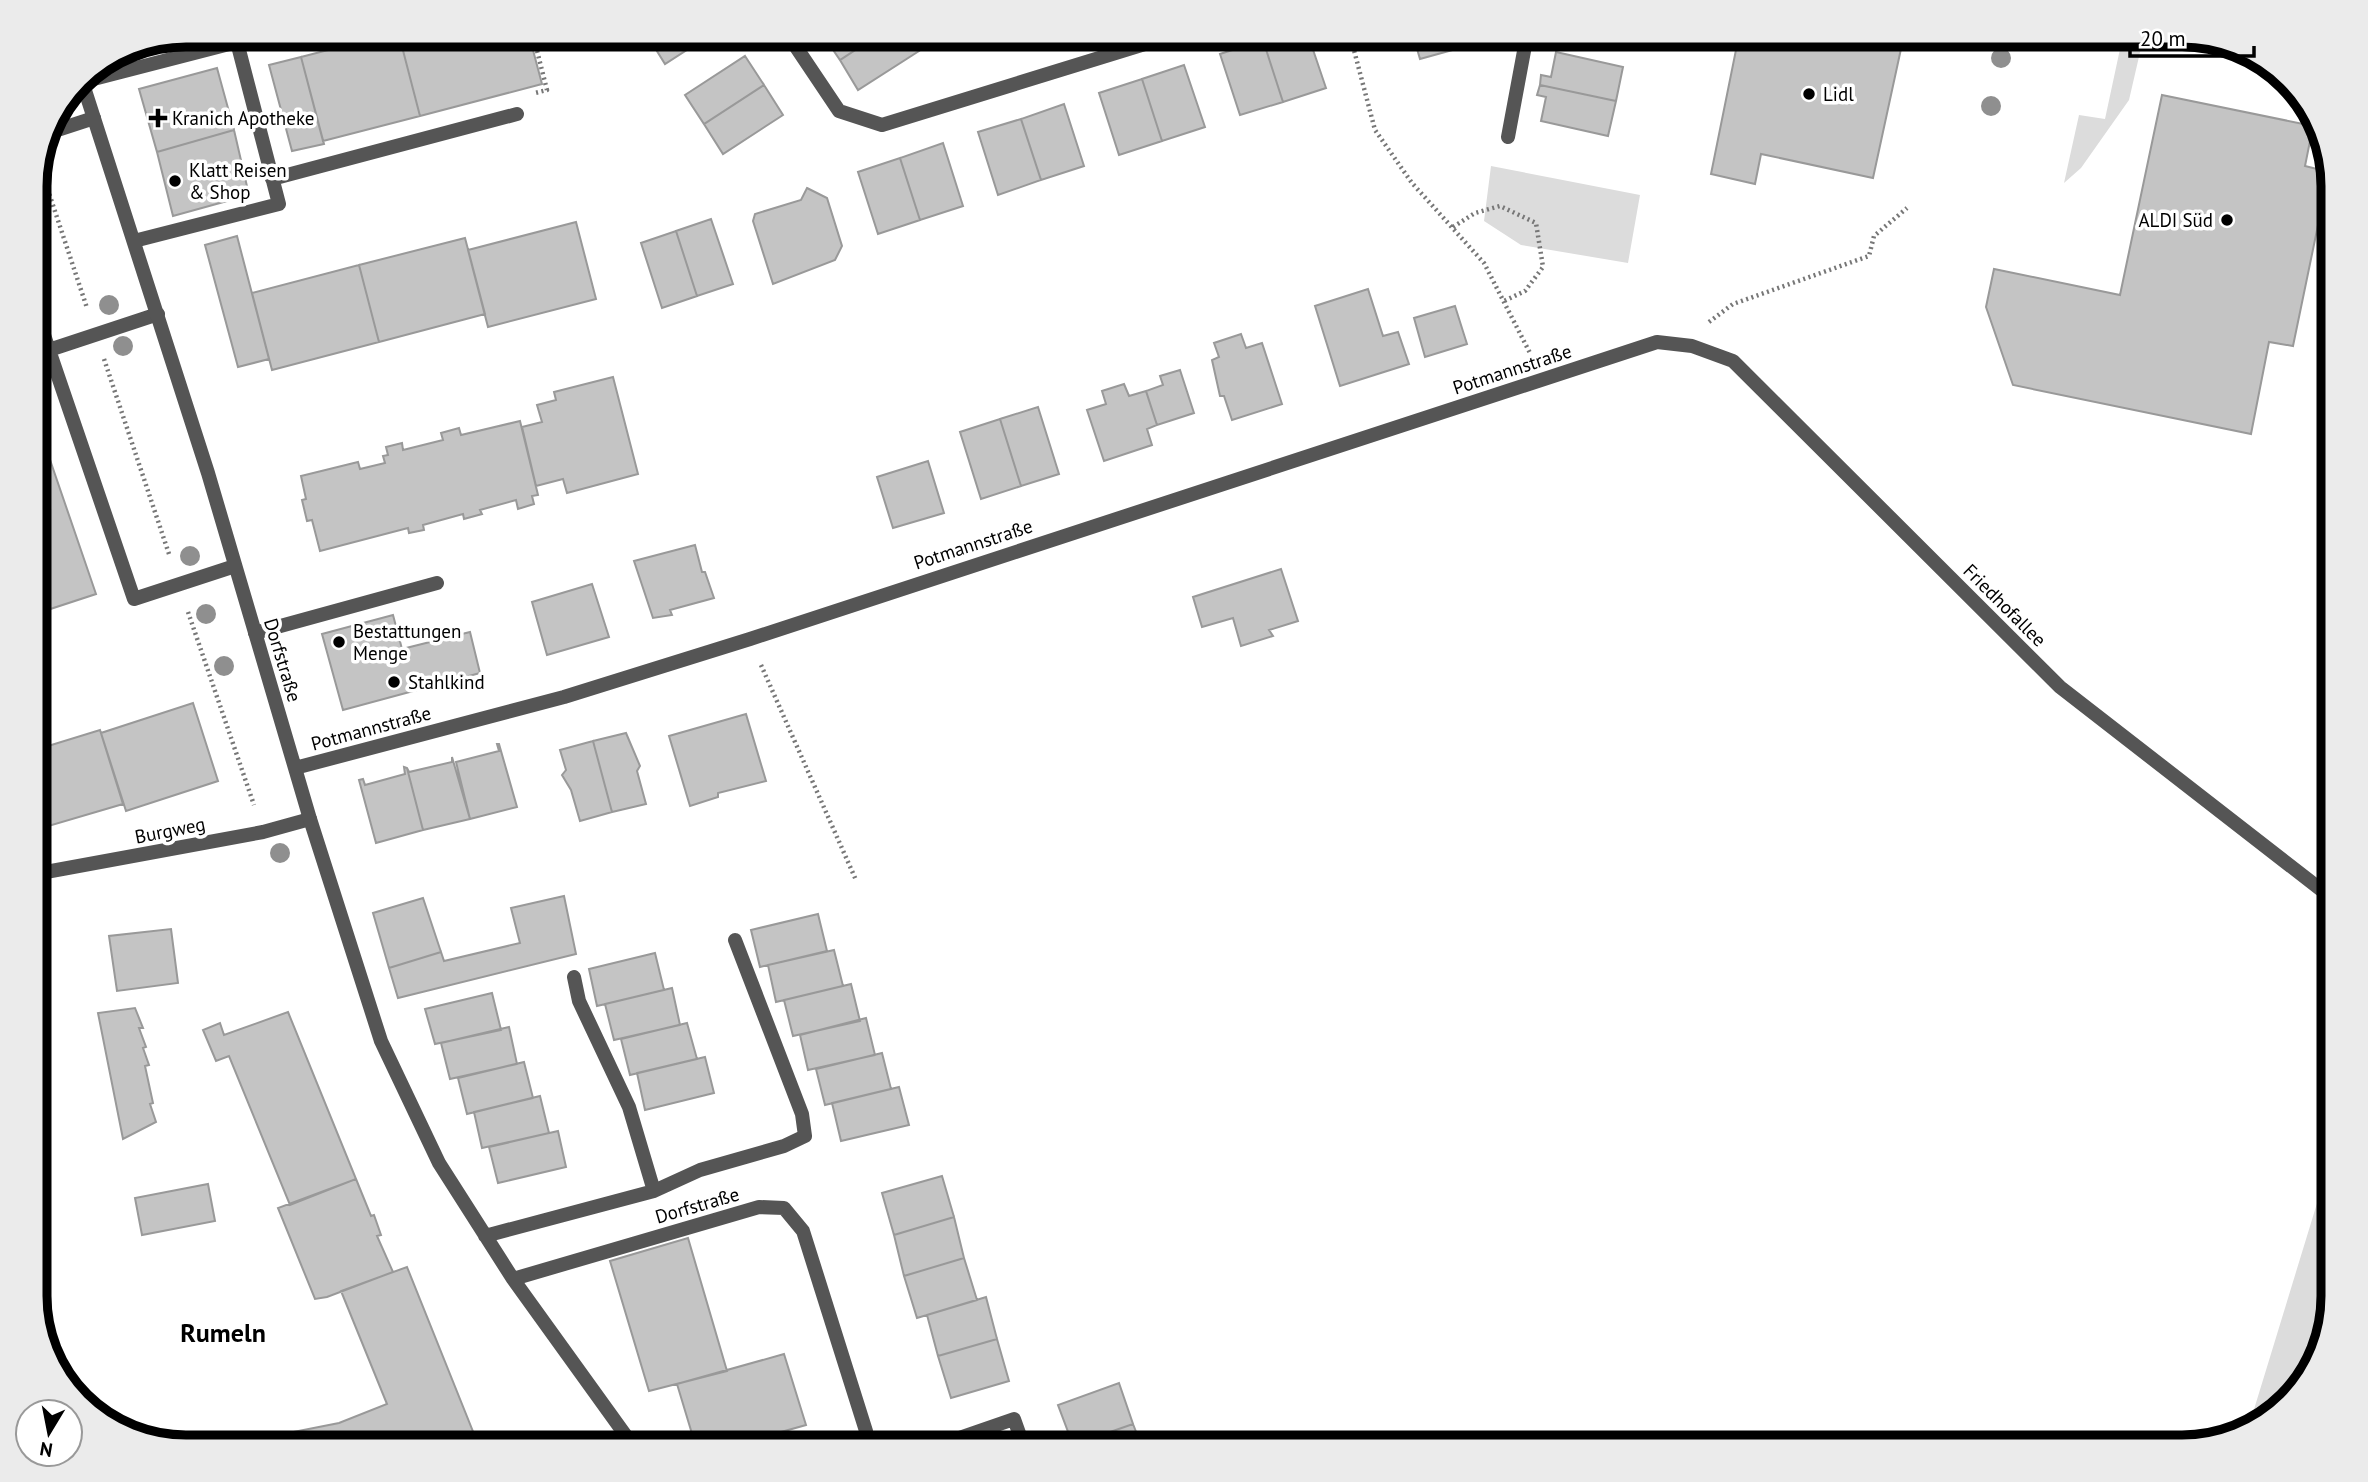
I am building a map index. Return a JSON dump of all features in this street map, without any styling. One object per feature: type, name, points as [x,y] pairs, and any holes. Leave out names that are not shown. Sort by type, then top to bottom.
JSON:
[{"type":"street","points":[[105,74],[216,47]]},
{"type":"street","points":[[134,241],[279,204],[238,47]]},
{"type":"street","points":[[796,47],[839,111],[882,125],[1135,47]]},
{"type":"street","points":[[1508,137],[1525,47]]},
{"type":"street","name":"Dorfstraße","points":[[85,92],[158,314],[310,819],[381,1041],[439,1163],[513,1279],[625,1435]]},
{"type":"street","points":[[272,179],[517,114]]},
{"type":"street","points":[[60,129],[94,118]]},
{"type":"street","points":[[50,350],[158,314]]},
{"type":"street","name":"Friedhofallee","points":[[1657,342],[1692,346],[1733,361],[2060,687],[2321,891]]},
{"type":"street","name":"Potmannstraße","points":[[295,768],[564,697],[750,639],[1657,342]]},
{"type":"street","points":[[48,344],[134,599],[235,566]]},
{"type":"street","points":[[255,633],[437,583]]},
{"type":"street","name":"Burgweg","points":[[48,872],[263,832],[310,819]]},
{"type":"street","name":"Dorfstraße","points":[[485,1236],[654,1191],[700,1170],[784,1146],[805,1136],[802,1114],[735,940]]},
{"type":"street","name":"Dorfstraße","points":[[574,977],[579,1001],[629,1107],[654,1191]]},
{"type":"street","name":"Dorfstraße","points":[[513,1279],[759,1207],[784,1208],[803,1231],[866,1431]]},
{"type":"street","points":[[968,1435],[1014,1419],[1020,1435]]},
{"type":"path","points":[[517,114],[513,98],[547,90],[536,47]]},
{"type":"path","points":[[1353,47],[1375,130],[1412,183],[1484,263],[1527,342],[1540,380]]},
{"type":"path","points":[[48,193],[263,832]]},
{"type":"path","points":[[1453,227],[1475,213],[1500,206],[1536,223],[1543,267],[1525,291],[1504,301]]},
{"type":"path","points":[[1692,346],[1713,316],[1733,304],[1870,256],[1874,236],[1907,208]]},
{"type":"path","points":[[750,639],[856,880]]},
{"type":"shaded area","points":[[2120,47],[2141,47],[2129,100],[2081,168],[2064,183],[2079,115],[2105,119]]},
{"type":"shaded area","points":[[1491,166],[1640,195],[1628,263],[1521,245],[1484,221]]},
{"type":"shaded area","points":[[2321,1195],[2321,1296],[2320,1314],[2313,1341],[2292,1380],[2280,1394],[2252,1415]]},
{"type":"building","points":[[340,47],[402,47],[420,116],[323,141],[301,57]]},
{"type":"building","points":[[402,47],[532,47],[542,84],[420,116]]},
{"type":"building","points":[[654,47],[691,47],[665,64]]},
{"type":"building","points":[[831,47],[860,47],[840,60]]},
{"type":"building","points":[[860,47],[916,47],[919,51],[858,90],[840,60]]},
{"type":"building","points":[[1242,47],[1265,47],[1283,102],[1240,115],[1220,54]]},
{"type":"building","points":[[1265,47],[1312,47],[1326,88],[1283,102]]},
{"type":"building","points":[[1416,47],[1455,47],[1456,49],[1420,59]]},
{"type":"building","name":"Lidl","points":[[1737,47],[1901,47],[1873,178],[1761,154],[1755,184],[1711,174]]},
{"type":"building","points":[[1556,52],[1623,67],[1616,101],[1540,85],[1541,75],[1551,77]]},
{"type":"building","points":[[745,56],[764,85],[704,124],[685,95]]},
{"type":"building","points":[[301,57],[324,144],[292,151],[269,65]]},
{"type":"building","points":[[1184,65],[1205,127],[1162,141],[1142,79]]},
{"type":"building","points":[[217,68],[234,130],[157,152],[139,89]]},
{"type":"building","points":[[1142,79],[1162,141],[1119,155],[1099,93]]},
{"type":"building","points":[[764,85],[783,115],[723,154],[704,124]]},
{"type":"building","points":[[1540,85],[1616,101],[1608,136],[1541,121],[1546,97],[1537,95]]},
{"type":"building","name":"ALDI Süd","points":[[2162,95],[2306,125],[2311,136],[2305,166],[2320,170],[2321,211],[2293,346],[2269,342],[2251,434],[2013,385],[1986,307],[1994,269],[2120,295]]},
{"type":"building","points":[[1064,104],[1084,166],[1041,180],[1021,119]]},
{"type":"building","points":[[1021,119],[1041,180],[998,195],[978,132]]},
{"type":"building","points":[[234,130],[249,195],[173,216],[157,152]]},
{"type":"building","points":[[943,143],[963,206],[920,220],[900,158]]},
{"type":"building","points":[[900,158],[920,220],[878,234],[858,172]]},
{"type":"building","points":[[807,188],[827,198],[842,246],[835,260],[773,284],[753,221],[755,214],[801,200]]},
{"type":"building","points":[[711,219],[733,284],[697,296],[676,231]]},
{"type":"building","points":[[576,222],[596,299],[488,327],[468,250]]},
{"type":"building","points":[[676,231],[697,296],[662,308],[641,243]]},
{"type":"building","points":[[237,236],[269,359],[238,367],[205,245]]},
{"type":"building","points":[[465,238],[485,314],[379,342],[359,265]]},
{"type":"building","points":[[359,265],[379,342],[272,370],[252,293]]},
{"type":"building","points":[[1368,289],[1383,336],[1398,332],[1409,364],[1340,386],[1315,306]]},
{"type":"building","points":[[1455,306],[1467,344],[1425,357],[1414,318]]},
{"type":"building","points":[[1241,334],[1246,348],[1262,343],[1282,404],[1232,420],[1224,396],[1220,396],[1212,360],[1219,357],[1214,343]]},
{"type":"building","points":[[1180,370],[1194,413],[1157,425],[1146,391],[1163,385],[1160,376]]},
{"type":"building","points":[[613,377],[638,474],[567,493],[563,479],[536,486],[522,427],[542,422],[537,405],[556,400],[554,392]]},
{"type":"building","points":[[1124,384],[1129,396],[1146,391],[1157,425],[1147,429],[1152,445],[1104,461],[1087,410],[1106,404],[1102,391]]},
{"type":"building","points":[[1038,407],[1059,474],[1021,486],[1000,419]]},
{"type":"building","points":[[1000,419],[1021,486],[981,499],[960,432]]},
{"type":"building","points":[[520,421],[538,495],[532,496],[534,504],[518,509],[516,500],[480,510],[482,514],[464,519],[463,514],[423,525],[424,530],[409,533],[408,528],[320,551],[312,520],[307,521],[302,500],[306,499],[301,476],[358,462],[360,469],[385,463],[383,456],[388,455],[386,447],[402,443],[403,450],[443,440],[441,433],[459,428],[461,435]]},
{"type":"building","points":[[48,454],[96,594],[48,610]]},
{"type":"building","points":[[928,461],[944,513],[893,528],[877,477]]},
{"type":"building","points":[[695,545],[702,572],[705,572],[714,598],[670,610],[672,615],[653,618],[634,561]]},
{"type":"building","points":[[1281,569],[1298,621],[1269,630],[1273,636],[1241,646],[1233,618],[1202,627],[1193,597]]},
{"type":"building","points":[[592,584],[609,637],[547,655],[532,602]]},
{"type":"building","points":[[393,615],[402,649],[470,632],[480,673],[343,710],[322,634]]},
{"type":"building","points":[[193,703],[218,781],[126,811],[101,733]]},
{"type":"building","points":[[746,714],[766,781],[718,793],[718,797],[690,806],[669,736]]},
{"type":"building","points":[[100,730],[123,804],[48,826],[48,746]]},
{"type":"building","points":[[626,733],[640,766],[637,771],[646,804],[612,812],[593,741]]},
{"type":"building","points":[[593,741],[612,812],[580,821],[571,790],[562,775],[566,770],[560,750]]},
{"type":"building","points":[[497,744],[517,807],[470,819],[456,762],[499,751]]},
{"type":"building","points":[[452,757],[470,819],[423,830],[407,768],[409,772],[452,762]]},
{"type":"building","points":[[404,767],[407,768],[423,830],[376,843],[359,780],[363,779],[365,785],[405,774]]},
{"type":"building","points":[[564,896],[576,954],[398,998],[389,968],[441,952],[444,961],[520,943],[511,908]]},
{"type":"building","points":[[423,898],[441,952],[389,968],[373,913]]},
{"type":"building","points":[[818,914],[827,951],[760,967],[751,930]]},
{"type":"building","points":[[171,929],[178,983],[117,991],[109,936]]},
{"type":"building","points":[[834,950],[843,986],[776,1002],[768,965]]},
{"type":"building","points":[[655,953],[664,990],[597,1006],[589,969]]},
{"type":"building","points":[[851,984],[860,1021],[793,1036],[784,1000]]},
{"type":"building","points":[[672,988],[680,1025],[614,1040],[605,1004]]},
{"type":"building","points":[[492,993],[501,1030],[435,1044],[425,1009]]},
{"type":"building","points":[[135,1008],[143,1028],[139,1028],[146,1047],[143,1048],[149,1065],[145,1066],[153,1103],[150,1104],[156,1122],[123,1139],[98,1013]]},
{"type":"building","points":[[288,1012],[356,1179],[290,1205],[229,1056],[216,1061],[203,1030],[220,1023],[224,1035]]},
{"type":"building","points":[[866,1018],[875,1055],[808,1070],[800,1035]]},
{"type":"building","points":[[687,1023],[697,1059],[630,1075],[621,1039]]},
{"type":"building","points":[[509,1027],[517,1064],[450,1079],[441,1043]]},
{"type":"building","points":[[882,1053],[891,1089],[825,1105],[816,1069]]},
{"type":"building","points":[[705,1057],[714,1093],[645,1110],[637,1073]]},
{"type":"building","points":[[524,1062],[533,1098],[467,1114],[458,1078]]},
{"type":"building","points":[[899,1087],[909,1125],[841,1141],[832,1103]]},
{"type":"building","points":[[540,1096],[549,1133],[482,1148],[474,1112]]},
{"type":"building","points":[[558,1131],[566,1167],[498,1183],[489,1147]]},
{"type":"building","points":[[942,1176],[954,1217],[894,1235],[882,1193]]},
{"type":"building","points":[[356,1179],[371,1216],[374,1215],[381,1235],[377,1236],[393,1272],[315,1299],[278,1208]]},
{"type":"building","points":[[208,1184],[215,1221],[142,1235],[135,1198]]},
{"type":"building","points":[[954,1217],[964,1258],[904,1276],[894,1235]]},
{"type":"building","points":[[688,1238],[727,1371],[649,1391],[610,1261]]},
{"type":"building","points":[[964,1258],[977,1300],[917,1318],[904,1276]]},
{"type":"building","points":[[407,1267],[474,1435],[278,1435],[339,1423],[387,1404],[341,1291]]},
{"type":"building","points":[[986,1297],[997,1339],[938,1356],[927,1315]]},
{"type":"building","points":[[997,1339],[1009,1381],[951,1398],[938,1356]]},
{"type":"building","points":[[784,1354],[806,1425],[771,1435],[692,1435],[677,1384]]},
{"type":"building","points":[[1119,1383],[1133,1424],[1102,1435],[1069,1435],[1058,1405]]},
{"type":"building","points":[[1133,1424],[1137,1435],[1102,1435]]},
{"type":"place","name":"Lidl","points":[[1809,94]]},
{"type":"place","name":"Kranich Apotheke","points":[[158,118]]},
{"type":"place","name":"Klatt Reisen & Shop","points":[[175,181]]},
{"type":"place","name":"ALDI Süd","points":[[2227,220]]},
{"type":"place","name":"Bestattungen Menge","points":[[339,642]]},
{"type":"place","name":"Stahlkind","points":[[394,682]]},
{"type":"district","name":"Rumeln","points":[[223,1332]]}]
